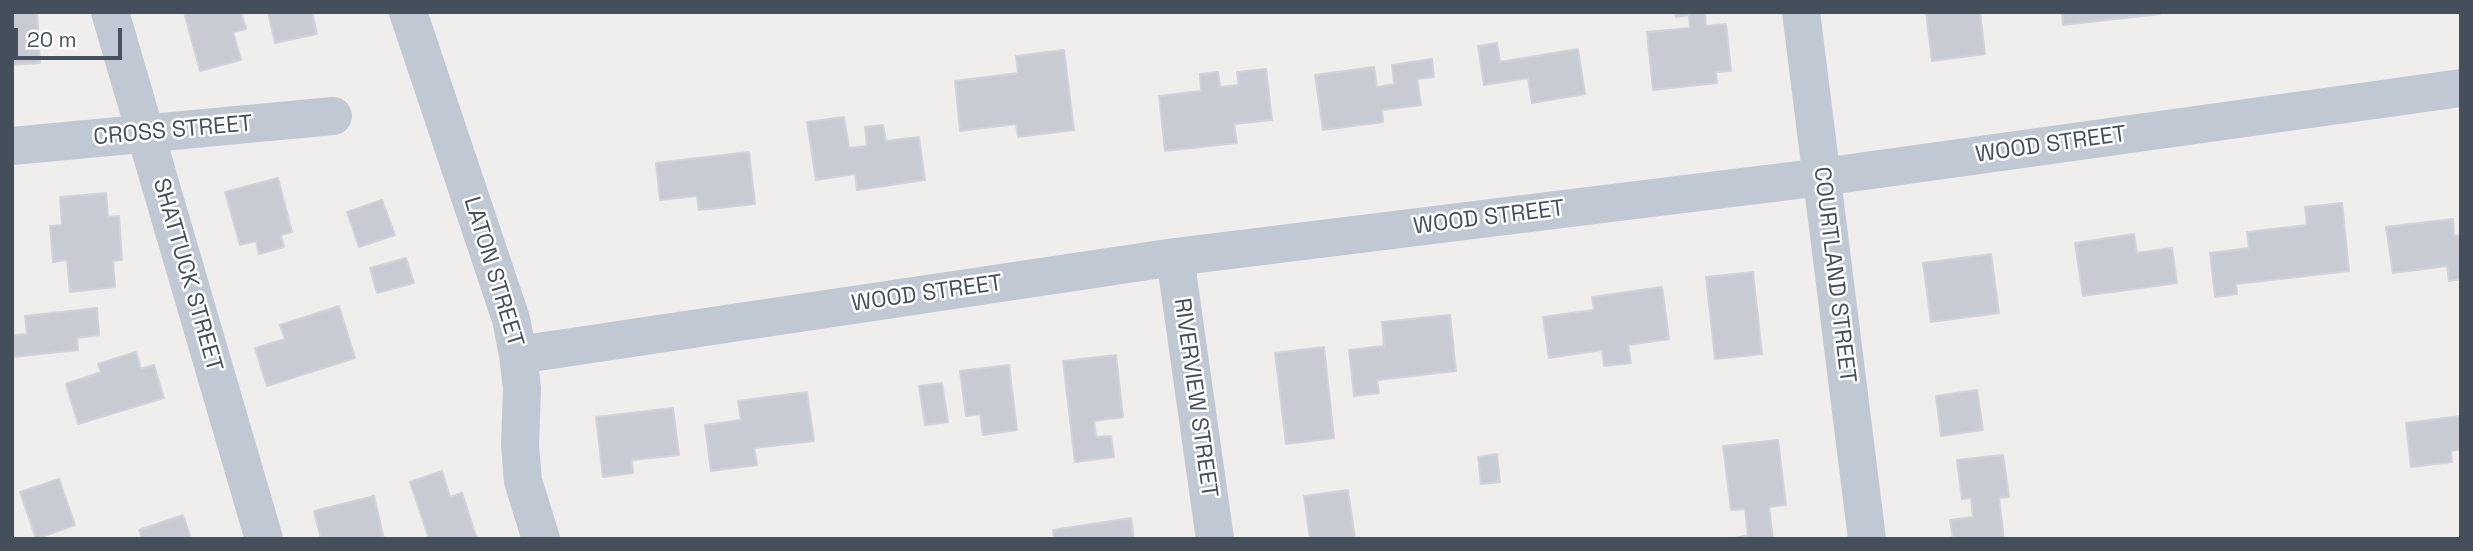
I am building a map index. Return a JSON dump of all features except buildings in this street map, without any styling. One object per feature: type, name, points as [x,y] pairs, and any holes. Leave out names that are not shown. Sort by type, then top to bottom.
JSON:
[{"type":"street","name":"SHATTUCK STREET","points":[[110,12],[264,539]]},
{"type":"street","name":"LATON STREET","points":[[408,12],[511,319],[519,355],[522,388],[520,446],[523,481],[541,539]]},
{"type":"street","name":"COURTLAND STREET","points":[[1801,12],[1867,539]]},
{"type":"street","name":"WOOD STREET","points":[[519,355],[1175,257],[1822,177],[2461,88]]},
{"type":"street","name":"CROSS STREET","points":[[12,146],[333,116]]},
{"type":"street","name":"RIVERVIEW STREET","points":[[1175,257],[1215,539]]}]
